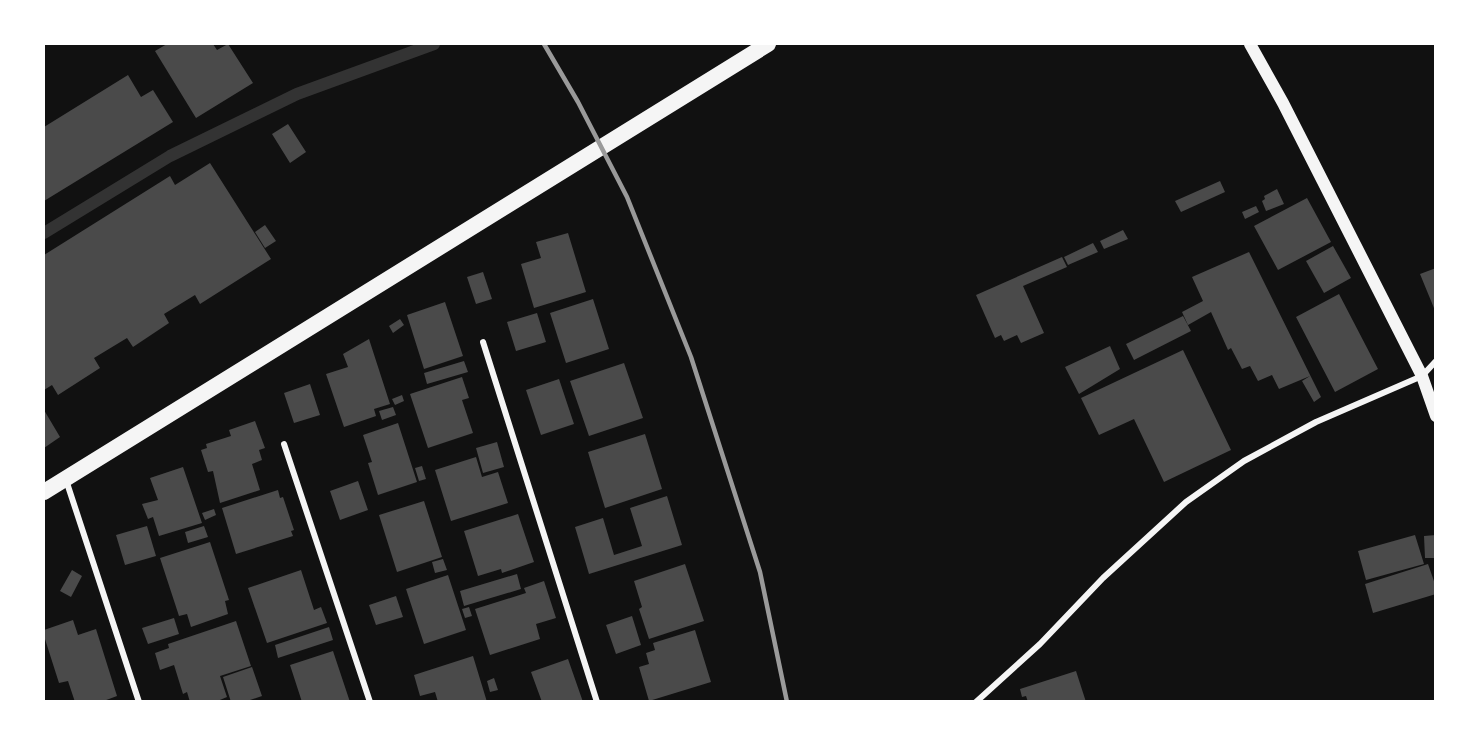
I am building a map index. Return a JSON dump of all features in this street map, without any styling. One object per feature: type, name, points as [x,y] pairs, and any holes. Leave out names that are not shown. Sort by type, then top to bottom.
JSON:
[{"type":"highway","points":[[44,492],[768,44]]},
{"type":"main road","points":[[1250,44],[1283,103],[1422,376],[1436,416]]},
{"type":"street","points":[[483,342],[597,702]]},
{"type":"street","points":[[976,702],[1040,644],[1103,578],[1186,502],[1244,461],[1316,422],[1422,376],[1436,361]]},
{"type":"street","points":[[284,444],[370,702]]},
{"type":"street","points":[[66,478],[139,702]]},
{"type":"building","points":[[167,44],[213,44],[217,50],[228,44],[253,83],[196,118],[155,51]]},
{"type":"building","points":[[128,75],[141,97],[153,90],[173,122],[44,201],[44,127]]},
{"type":"building","points":[[288,124],[306,152],[290,163],[272,134]]},
{"type":"building","points":[[210,163],[271,259],[200,304],[195,295],[164,314],[169,323],[133,347],[127,338],[94,358],[100,368],[58,395],[52,385],[44,390],[44,255],[170,176],[175,185]]},
{"type":"building","points":[[1220,181],[1225,192],[1181,212],[1175,201]]},
{"type":"building","points":[[1277,189],[1284,204],[1266,211],[1262,201],[1265,199],[1264,196]]},
{"type":"building","points":[[1307,198],[1331,242],[1278,270],[1254,226]]},
{"type":"building","points":[[1256,206],[1259,212],[1245,219],[1242,212]]},
{"type":"building","points":[[265,225],[276,241],[265,248],[255,232]]},
{"type":"building","points":[[1123,230],[1128,239],[1104,249],[1100,241]]},
{"type":"building","points":[[568,233],[586,292],[534,308],[521,264],[541,258],[536,242]]},
{"type":"building","points":[[1093,243],[1098,252],[1068,265],[1064,257]]},
{"type":"building","points":[[1333,246],[1351,278],[1324,293],[1306,261]]},
{"type":"building","points":[[1249,252],[1321,397],[1314,402],[1302,381],[1310,376],[1279,389],[1272,375],[1258,381],[1250,366],[1242,369],[1231,348],[1228,350],[1211,312],[1188,325],[1182,312],[1203,301],[1192,277]]},
{"type":"building","points":[[1062,257],[1067,267],[1023,286],[1044,333],[1021,343],[1017,335],[1004,341],[1001,335],[995,338],[976,295]]},
{"type":"building","points":[[1436,268],[1436,313],[1420,274]]},
{"type":"building","points":[[483,272],[492,299],[476,304],[467,277]]},
{"type":"building","points":[[1339,294],[1378,369],[1335,392],[1296,317]]},
{"type":"building","points":[[593,299],[609,349],[566,363],[550,313]]},
{"type":"building","points":[[445,302],[463,356],[424,369],[407,315]]},
{"type":"building","points":[[537,313],[546,342],[516,351],[507,322]]},
{"type":"building","points":[[1183,316],[1191,331],[1134,360],[1126,344]]},
{"type":"building","points":[[400,319],[404,325],[393,333],[389,326]]},
{"type":"building","points":[[369,339],[390,404],[374,409],[376,416],[344,427],[326,374],[348,367],[343,354]]},
{"type":"building","points":[[1110,346],[1120,369],[1079,394],[1065,367]]},
{"type":"building","points":[[1183,350],[1231,450],[1164,482],[1134,419],[1099,435],[1081,398]]},
{"type":"building","points":[[464,361],[468,372],[427,384],[424,373]]},
{"type":"building","points":[[624,363],[643,418],[589,436],[570,381]]},
{"type":"building","points":[[462,377],[469,398],[462,400],[473,433],[428,448],[410,394]]},
{"type":"building","points":[[559,379],[574,424],[541,435],[526,390]]},
{"type":"building","points":[[310,384],[320,415],[294,423],[284,393]]},
{"type":"building","points":[[402,395],[404,401],[395,405],[392,399]]},
{"type":"building","points":[[393,407],[396,415],[382,420],[379,411]]},
{"type":"building","points":[[44,410],[60,437],[44,448]]},
{"type":"building","points":[[255,421],[265,448],[259,450],[262,460],[252,464],[260,490],[220,503],[213,471],[208,472],[201,450],[207,448],[206,444],[231,436],[229,430]]},
{"type":"building","points":[[398,423],[417,482],[378,495],[368,463],[372,462],[363,435]]},
{"type":"building","points":[[645,434],[662,489],[605,508],[588,452]]},
{"type":"building","points":[[497,442],[504,467],[483,473],[476,448]]},
{"type":"building","points":[[476,457],[482,477],[498,472],[508,503],[451,521],[435,470]]},
{"type":"building","points":[[422,466],[426,479],[419,481],[415,468]]},
{"type":"building","points":[[183,467],[202,523],[159,536],[153,517],[148,519],[142,504],[158,500],[150,478]]},
{"type":"building","points":[[358,481],[368,510],[340,520],[330,491]]},
{"type":"building","points":[[278,490],[280,498],[283,497],[294,530],[291,531],[293,536],[236,554],[222,508]]},
{"type":"building","points":[[667,496],[682,545],[589,574],[575,527],[603,518],[614,555],[642,546],[630,508]]},
{"type":"building","points":[[424,501],[442,557],[397,572],[379,515]]},
{"type":"building","points":[[214,509],[216,515],[205,520],[202,513]]},
{"type":"building","points":[[518,514],[534,562],[502,573],[501,569],[478,576],[464,531]]},
{"type":"building","points":[[147,526],[156,556],[125,565],[116,535]]},
{"type":"building","points":[[204,526],[208,537],[188,543],[185,532]]},
{"type":"building","points":[[1415,535],[1424,564],[1366,580],[1358,551]]},
{"type":"building","points":[[1436,535],[1436,558],[1425,558],[1424,536]]},
{"type":"building","points":[[210,542],[229,600],[225,601],[228,614],[191,627],[187,614],[179,616],[160,558]]},
{"type":"building","points":[[443,559],[447,570],[435,573],[432,562]]},
{"type":"building","points":[[685,564],[704,621],[649,639],[639,609],[642,607],[634,581]]},
{"type":"building","points":[[1428,564],[1436,587],[1436,594],[1373,613],[1365,584]]},
{"type":"building","points":[[72,570],[82,576],[71,597],[60,591]]},
{"type":"building","points":[[301,570],[314,610],[321,607],[327,623],[267,643],[248,588]]},
{"type":"building","points":[[517,574],[521,589],[464,606],[460,591]]},
{"type":"building","points":[[448,575],[466,630],[424,644],[406,589]]},
{"type":"building","points":[[544,581],[556,618],[536,624],[540,639],[490,655],[475,609],[526,593],[524,588]]},
{"type":"building","points":[[396,596],[403,617],[376,625],[369,605]]},
{"type":"building","points":[[469,607],[472,616],[465,618],[462,609]]},
{"type":"building","points":[[632,616],[641,645],[616,654],[606,625]]},
{"type":"building","points":[[174,618],[179,634],[148,644],[142,628]]},
{"type":"building","points":[[73,620],[78,635],[96,629],[117,696],[101,702],[75,702],[68,681],[59,683],[44,630]]},
{"type":"building","points":[[236,621],[251,666],[220,676],[227,697],[215,702],[190,702],[187,692],[183,694],[174,665],[160,670],[155,653],[169,648],[168,644]]},
{"type":"building","points":[[329,627],[333,640],[278,658],[275,645]]},
{"type":"building","points":[[695,630],[711,682],[649,701],[639,667],[649,664],[646,653],[655,650],[653,643]]},
{"type":"building","points":[[333,651],[350,702],[302,702],[290,665]]},
{"type":"building","points":[[473,656],[487,702],[438,702],[435,692],[420,696],[414,675]]},
{"type":"building","points":[[568,659],[583,702],[542,702],[531,672]]},
{"type":"building","points":[[252,667],[262,696],[244,702],[231,702],[223,677]]},
{"type":"building","points":[[1076,671],[1086,702],[1028,702],[1026,696],[1022,697],[1020,689]]},
{"type":"building","points":[[494,678],[498,690],[490,692],[487,681]]},
{"type":"waterway","points":[[44,233],[170,156],[297,94],[434,44]]},
{"type":"railway","points":[[544,44],[578,102],[627,197],[691,357],[760,572],[787,702]]}]
